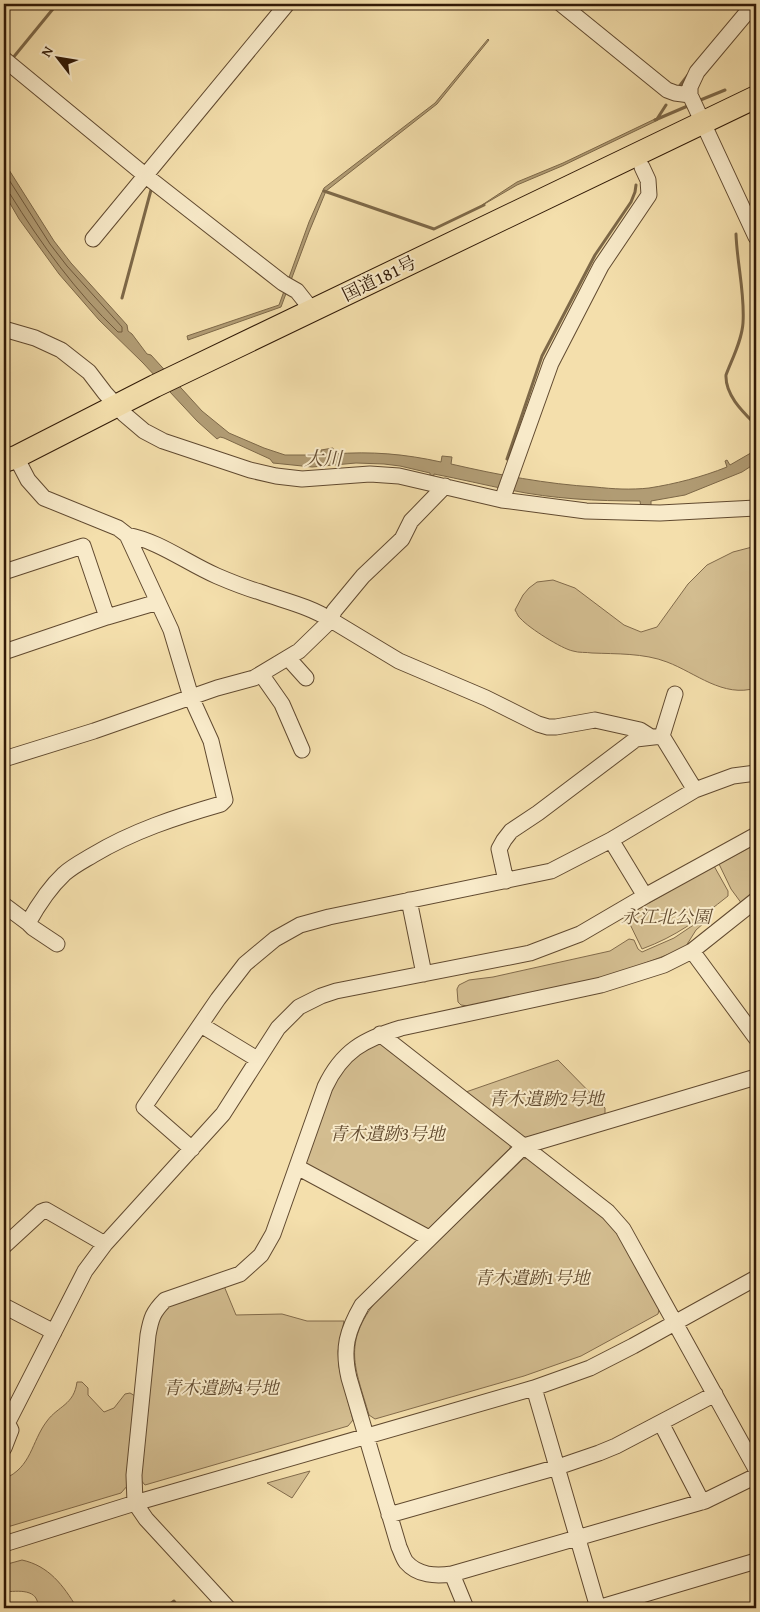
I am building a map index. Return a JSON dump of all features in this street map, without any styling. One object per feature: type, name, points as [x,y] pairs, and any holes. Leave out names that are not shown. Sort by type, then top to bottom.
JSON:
[{"type":"highway","name":"国道181号","points":[[188,377],[642,168],[756,97]]},
{"type":"highway","name":"国道181号","points":[[11,463],[188,377],[312,310],[706,129],[756,113]]},
{"type":"street","points":[[93,239],[287,4]]},
{"type":"street","points":[[561,4],[667,90],[690,95]]},
{"type":"street","points":[[754,4],[697,72],[690,87],[690,95],[756,238]]},
{"type":"street","points":[[4,59],[146,176],[297,291],[312,310]]},
{"type":"street","points":[[503,495],[551,363],[601,266],[649,195],[648,180],[642,168]]},
{"type":"street","points":[[4,329],[35,338],[61,350],[89,372],[105,394],[144,431],[163,441],[250,470],[302,479],[370,474],[399,476],[445,486],[586,510],[660,514],[756,508]]},
{"type":"street","points":[[11,463],[44,498],[118,528],[127,536],[171,630],[190,697],[211,741],[224,796],[223,802],[148,827],[111,844],[77,864],[64,874],[48,892],[37,906],[28,923]]},
{"type":"street","points":[[4,759],[94,731],[190,697],[242,682],[261,674],[288,658],[299,651],[331,620],[334,611],[363,576],[402,539],[411,521],[445,486]]},
{"type":"street","points":[[127,536],[142,538],[218,576],[316,611],[399,661],[470,691],[538,724],[556,727],[595,720],[640,730],[656,737],[695,790]]},
{"type":"street","points":[[4,572],[83,546],[107,617]]},
{"type":"street","points":[[4,652],[158,602]]},
{"type":"street","points":[[288,658],[306,678]]},
{"type":"street","points":[[261,674],[282,704],[302,750]]},
{"type":"street","points":[[656,737],[675,694]]},
{"type":"street","points":[[506,881],[499,849],[511,831],[538,814],[636,739],[656,737]]},
{"type":"street","points":[[192,1149],[144,1107],[218,999],[246,964],[275,939],[300,925],[329,917],[551,871],[611,840],[695,790],[733,776],[756,773]]},
{"type":"street","points":[[4,1448],[12,1430],[5,1423],[85,1271],[105,1244],[223,1114],[278,1028],[299,1007],[336,991],[530,953],[580,934],[644,896],[756,835]]},
{"type":"street","points":[[611,840],[644,896]]},
{"type":"street","points":[[410,900],[424,974]]},
{"type":"street","points":[[228,1608],[146,1520],[135,1503],[134,1474],[148,1335],[152,1317],[165,1300],[240,1274],[261,1255],[273,1234],[325,1087],[346,1054],[380,1034],[401,1028],[601,985],[664,965],[692,951],[756,900]]},
{"type":"street","points":[[4,905],[33,928],[58,944]]},
{"type":"street","points":[[692,951],[756,1038]]},
{"type":"street","points":[[201,1025],[257,1059]]},
{"type":"street","points":[[380,1034],[608,1212],[623,1229],[756,1469]]},
{"type":"street","points":[[756,1077],[524,1146],[362,1305],[352,1322],[346,1344],[346,1366],[399,1547],[406,1562],[420,1572],[435,1576],[452,1574],[702,1502],[756,1476]]},
{"type":"street","points":[[297,1167],[429,1238]]},
{"type":"street","points":[[4,1246],[41,1212],[46,1210],[105,1244]]},
{"type":"street","points":[[4,1544],[135,1503],[534,1388],[590,1368],[756,1278]]},
{"type":"street","points":[[4,1306],[54,1332]]},
{"type":"street","points":[[534,1388],[598,1608],[756,1561]]},
{"type":"street","points":[[390,1515],[558,1467],[608,1450],[715,1394]]},
{"type":"street","points":[[661,1423],[702,1502]]},
{"type":"street","points":[[452,1574],[466,1608]]},
{"type":"green space","points":[[756,546],[756,688],[732,690],[721,687],[667,662],[649,657],[630,654],[575,652],[531,628],[520,618],[515,610],[529,588],[537,582],[553,580],[575,588],[624,625],[641,632],[657,627],[688,584],[707,565],[733,552]]},
{"type":"green space","points":[[756,844],[756,893],[742,904],[731,889],[719,864]]},
{"type":"green space","name":"永江北公園","points":[[714,866],[728,891],[728,896],[687,926],[642,949],[626,916]]},
{"type":"green space","points":[[704,918],[705,922],[696,930],[686,946],[624,971],[583,983],[468,1006],[461,1005],[458,1002],[457,989],[459,985],[469,980],[493,977],[610,951],[629,939],[634,940],[638,949],[642,952],[674,938]]},
{"type":"green space","name":"青木遺跡3号地","points":[[378,1039],[511,1143],[510,1148],[428,1229],[304,1163],[339,1069]]},
{"type":"green space","name":"青木遺跡2号地","points":[[558,1060],[605,1108],[605,1114],[524,1138],[463,1093]]},
{"type":"green space","name":"青木遺跡1号地","points":[[530,1158],[612,1224],[660,1306],[658,1314],[581,1356],[524,1376],[375,1419],[369,1415],[356,1369],[355,1343],[366,1316],[377,1300],[523,1159]]},
{"type":"green space","name":"青木遺跡4号地","points":[[224,1286],[236,1315],[282,1314],[307,1321],[344,1321],[338,1351],[339,1367],[353,1420],[348,1426],[145,1485],[140,1479],[153,1336],[160,1316],[174,1302]]},
{"type":"green space","points":[[77,1382],[82,1382],[88,1388],[88,1395],[104,1412],[114,1408],[125,1394],[130,1393],[137,1397],[128,1485],[121,1493],[4,1528],[4,1479],[13,1474],[26,1461],[47,1421],[73,1396]]},
{"type":"green space","points":[[310,1471],[292,1498],[267,1483]]},
{"type":"green space","points":[[22,1560],[48,1572],[61,1584],[77,1608],[38,1608],[35,1597],[27,1592],[4,1592],[4,1565]]},
{"type":"water","points":[[488,39],[437,104],[326,191],[281,307],[188,340],[187,336],[279,305],[309,222],[324,188],[435,103]]},
{"type":"water","points":[[657,118],[658,120],[562,166],[517,185],[481,206],[517,182],[563,163]]},
{"type":"water","name":"大川","points":[[4,162],[54,241],[71,263],[127,325],[128,331],[147,354],[151,355],[202,411],[229,433],[264,448],[285,455],[321,455],[321,450],[333,448],[334,454],[388,454],[441,462],[442,456],[452,457],[451,464],[505,475],[559,484],[622,489],[649,488],[698,477],[727,467],[725,461],[727,460],[730,465],[756,450],[756,463],[742,472],[685,495],[651,501],[651,509],[641,508],[640,501],[542,496],[434,474],[433,481],[430,480],[430,473],[384,464],[356,463],[312,467],[273,463],[270,459],[224,438],[220,437],[217,439],[197,421],[143,363],[99,320],[59,274],[19,219],[4,193]]},
{"type":"waterway","points":[[12,59],[57,4]]},
{"type":"waterway","points":[[678,88],[688,75]]},
{"type":"waterway","points":[[698,101],[725,90]]},
{"type":"waterway","points":[[657,119],[666,105]]},
{"type":"waterway","points":[[655,120],[690,105]]},
{"type":"waterway","points":[[507,459],[542,356],[595,255],[631,202],[636,185]]},
{"type":"waterway","points":[[122,298],[151,190]]},
{"type":"waterway","points":[[324,191],[434,229],[484,205]]},
{"type":"waterway","points":[[736,234],[743,301],[743,323],[739,343],[726,375],[726,382],[736,403],[756,425]]},
{"type":"waterway","points":[[165,1608],[174,1601],[179,1608]]}]
